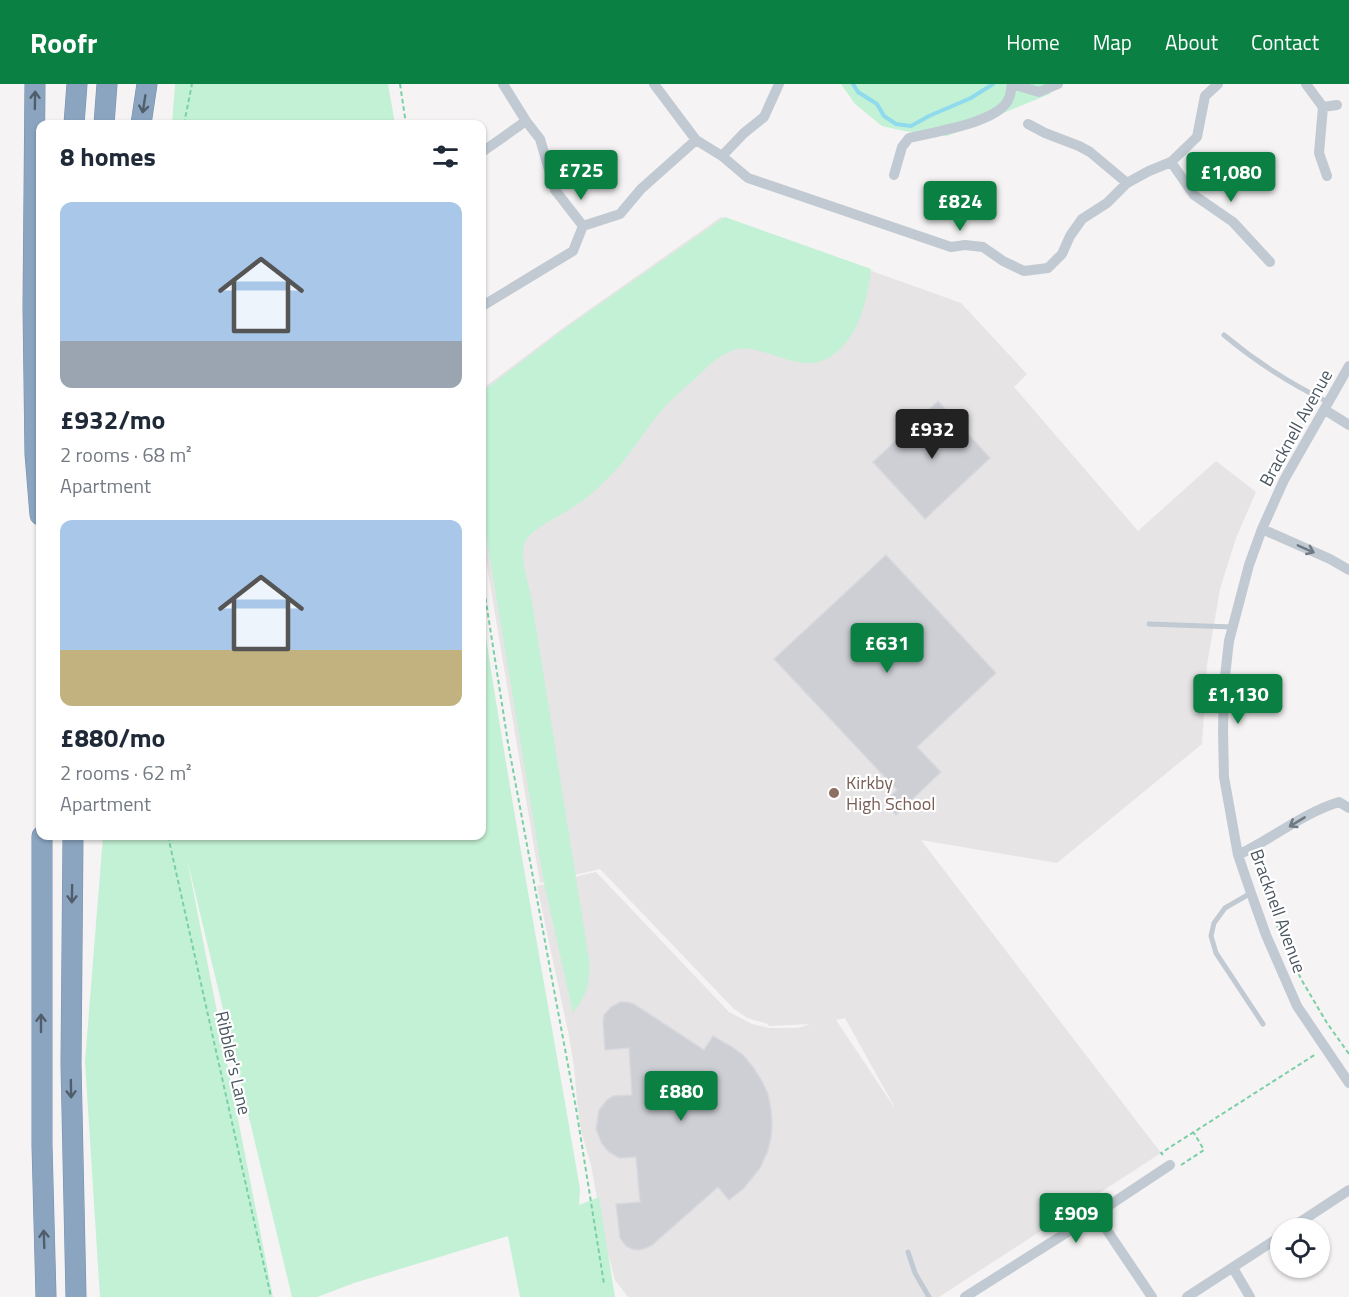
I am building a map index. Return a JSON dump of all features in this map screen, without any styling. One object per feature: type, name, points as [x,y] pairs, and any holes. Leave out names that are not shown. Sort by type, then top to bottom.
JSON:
[{"type":"highway","points":[[35,84],[33,295],[36,466]]},
{"type":"highway","points":[[74,120],[77,84]]},
{"type":"highway","points":[[104,120],[107,84]]},
{"type":"highway","points":[[142,120],[147,84]]},
{"type":"highway","points":[[42,840],[42,1145],[46,1297]]},
{"type":"highway","points":[[73,840],[71,1064],[76,1297]]},
{"type":"street","points":[[503,84],[540,139],[555,190],[583,226]]},
{"type":"street","points":[[654,84],[696,140],[722,156],[748,178],[951,247],[965,245],[983,247],[1003,261],[1024,271],[1048,268],[1062,254],[1070,236],[1082,219],[1107,203],[1127,183],[1171,162],[1197,137],[1205,96],[1218,84]]},
{"type":"street","points":[[722,156],[744,133],[764,117],[779,84]]},
{"type":"street","points":[[894,175],[902,147],[909,138],[972,124],[995,113],[1009,100],[1012,84],[1039,92],[1058,84]]},
{"type":"street","points":[[1306,84],[1323,107],[1319,153],[1327,176]]},
{"type":"street","points":[[1323,107],[1337,105]]},
{"type":"street","points":[[486,149],[526,121]]},
{"type":"street","points":[[1028,124],[1090,152],[1127,183]]},
{"type":"street","points":[[583,226],[620,214],[641,189],[696,140]]},
{"type":"street","points":[[1171,162],[1194,195],[1233,222],[1270,262]]},
{"type":"street","points":[[486,304],[573,251],[583,226]]},
{"type":"street","name":"Bracknell Avenue","points":[[1349,366],[1284,480],[1262,529],[1249,565],[1229,641],[1224,685],[1224,777],[1238,855],[1266,934],[1297,1006],[1349,1083]]},
{"type":"street","points":[[1327,406],[1349,425]]},
{"type":"street","points":[[1262,529],[1330,559],[1349,570]]},
{"type":"street","points":[[1238,855],[1256,847],[1323,807],[1338,802],[1349,808]]},
{"type":"street","points":[[965,1297],[1170,1165]]},
{"type":"street","points":[[1307,1218],[1349,1190]]},
{"type":"street","points":[[1096,1214],[1152,1297]]},
{"type":"street","points":[[1187,1297],[1270,1243]]},
{"type":"street","points":[[1233,1268],[1250,1297]]},
{"type":"lane","points":[[1224,335],[1246,353],[1327,406]]},
{"type":"lane","points":[[1149,624],[1233,627]]},
{"type":"lane","points":[[1251,893],[1225,908],[1214,923],[1211,936],[1216,953],[1263,1024]]},
{"type":"lane","points":[[908,1252],[915,1273],[929,1297]]},
{"type":"path","points":[[185,120],[192,84]]},
{"type":"path","points":[[400,84],[405,120]]},
{"type":"path","points":[[486,603],[507,743],[576,1108],[604,1284]]},
{"type":"path","name":"Ribbler's Lane","points":[[169,840],[271,1297]]},
{"type":"path","points":[[1273,917],[1301,979],[1327,1023],[1349,1054]]},
{"type":"path","points":[[1194,1133],[1204,1150],[1173,1170],[1161,1153],[1325,1048]]},
{"type":"shaded area","name":"Kirkby High School","points":[[721,217],[961,303],[1027,374],[1014,387],[1138,531],[1216,461],[1256,492],[1236,538],[1220,589],[1207,665],[1202,744],[1057,863],[921,840],[1161,1153],[939,1297],[628,1297],[615,1280],[605,1242],[591,1165],[581,1131],[569,1036],[537,886],[596,872],[729,1012],[752,1024],[769,1028],[798,1028],[810,1024],[769,1026],[747,1018],[733,1008],[600,869],[540,883],[486,560],[486,386],[563,328]],"holes":[[[845,1018],[894,1107],[836,1020]]]},
{"type":"green space","points":[[175,84],[388,84],[394,120],[172,120]]},
{"type":"green space","points":[[841,84],[1050,84],[1039,92],[1052,93],[947,136],[882,126],[855,104]]},
{"type":"green space","points":[[725,217],[871,269],[864,306],[855,329],[840,349],[830,357],[817,362],[804,363],[753,349],[729,352],[716,360],[662,410],[620,465],[599,487],[577,505],[539,528],[525,542],[523,562],[531,596],[589,959],[587,988],[573,1013],[544,883],[486,535],[486,389],[567,327]]},
{"type":"green space","points":[[486,638],[580,1189],[579,1205],[599,1197],[615,1297],[520,1297],[508,1236],[354,1283],[317,1297],[292,1297],[187,859],[273,1297],[100,1297],[85,1062],[103,840],[486,840]]},
{"type":"building","points":[[938,401],[990,458],[925,519],[873,462]]},
{"type":"building","points":[[886,555],[996,673],[917,747],[941,772],[896,815],[884,802],[897,790],[774,659]]},
{"type":"building","points":[[620,1002],[634,1004],[704,1050],[713,1036],[732,1047],[743,1055],[762,1081],[771,1109],[771,1138],[767,1153],[760,1168],[744,1188],[729,1200],[718,1187],[652,1245],[639,1250],[626,1246],[620,1238],[616,1204],[640,1202],[636,1157],[619,1158],[609,1152],[602,1144],[596,1129],[599,1110],[607,1100],[613,1096],[632,1095],[629,1048],[605,1050],[604,1015]]},
{"type":"waterway","points":[[853,84],[858,92],[877,104],[884,116],[896,124],[911,126],[971,98],[993,84]]},
{"type":"place","name":"Kirkby High School","points":[[834,793]]}]
